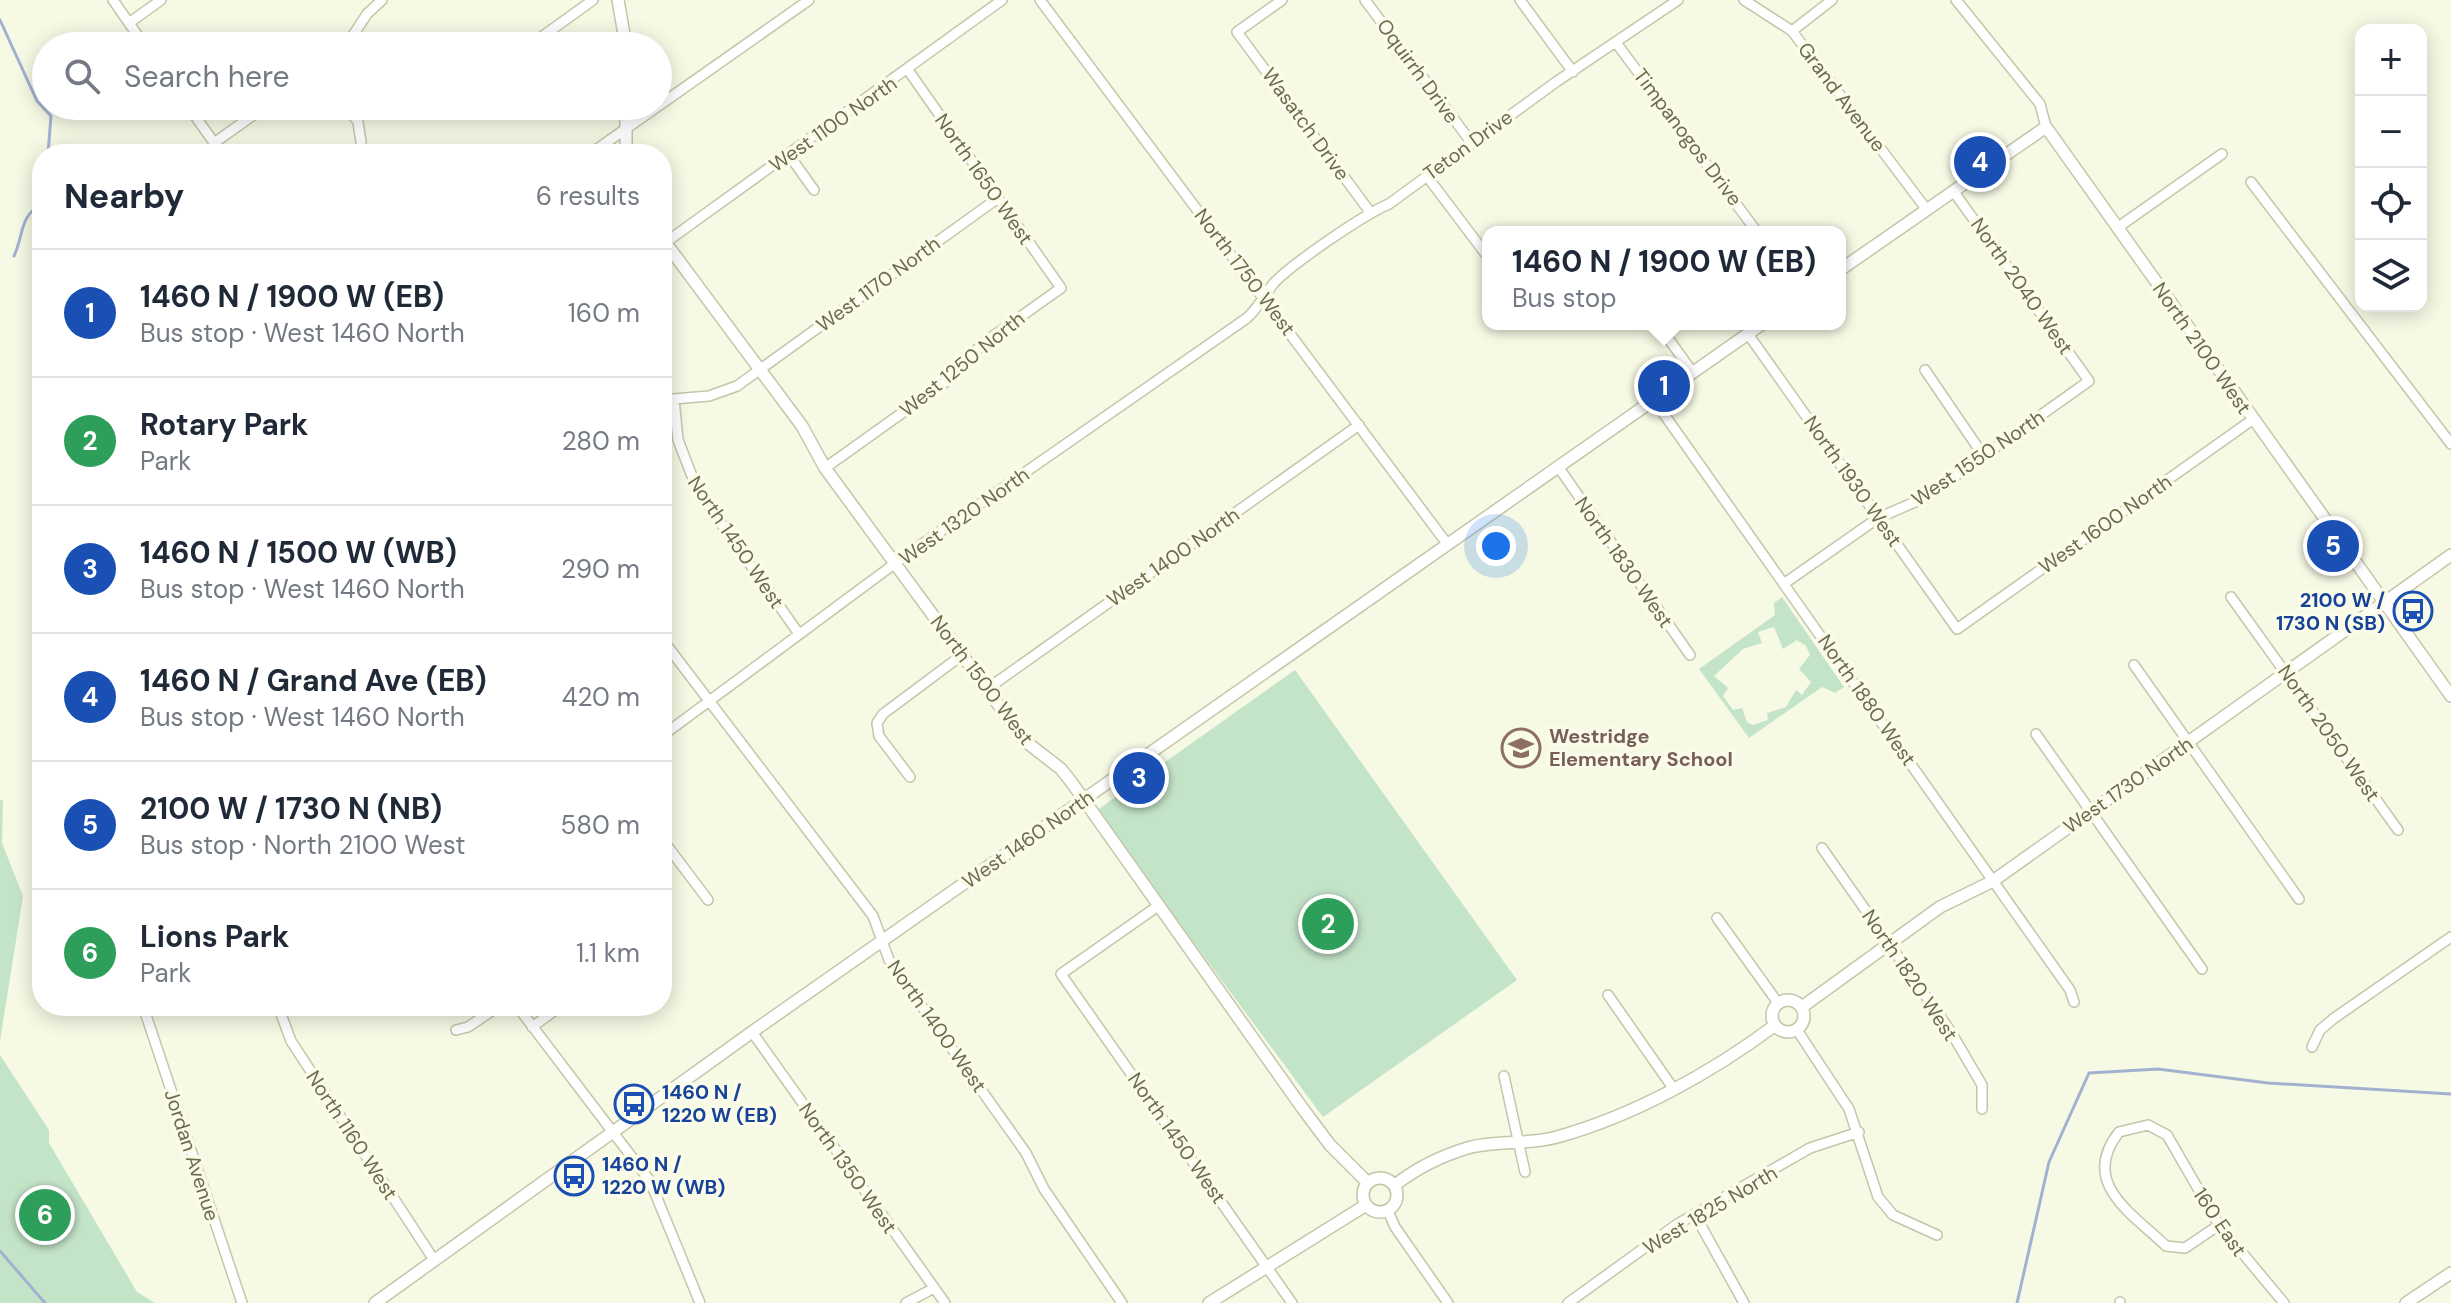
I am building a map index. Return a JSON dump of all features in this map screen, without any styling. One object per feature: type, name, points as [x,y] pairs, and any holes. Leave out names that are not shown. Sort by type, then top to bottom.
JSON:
[{"type":"street","points":[[113,0],[135,32]]},
{"type":"street","points":[[129,23],[161,0]]},
{"type":"street","points":[[355,32],[367,14],[382,0]]},
{"type":"street","points":[[548,32],[593,0]]},
{"type":"street","points":[[618,0],[624,32]]},
{"type":"street","points":[[672,96],[809,0]]},
{"type":"street","name":"West 1100 North","points":[[672,236],[1002,0]]},
{"type":"street","name":"North 1750 West","points":[[1040,0],[1266,297],[1448,545]]},
{"type":"street","name":"Wasatch Drive","points":[[1282,0],[1237,32],[1370,212]]},
{"type":"street","name":"Oquirrh Drive","points":[[1365,0],[1471,142]]},
{"type":"street","points":[[1520,0],[1573,72]]},
{"type":"street","name":"Teton Drive","points":[[1266,297],[1275,282],[1370,212],[1389,204],[1471,142],[1678,0]]},
{"type":"street","name":"Grand Avenue","points":[[1744,0],[1792,31],[1927,210]]},
{"type":"street","points":[[1792,31],[1832,0]]},
{"type":"street","name":"North 2100 West","points":[[1956,0],[2040,104],[2046,127],[2451,696]]},
{"type":"street","name":"Timpanogos Drive","points":[[1617,44],[1753,226]]},
{"type":"street","name":"North 1650 West","points":[[908,70],[1061,288]]},
{"type":"street","points":[[198,120],[214,143],[246,120]]},
{"type":"street","points":[[356,120],[361,142]]},
{"type":"street","points":[[625,120],[626,144]]},
{"type":"street","points":[[604,144],[638,120]]},
{"type":"street","points":[[1846,266],[2046,127]]},
{"type":"street","points":[[2117,228],[2222,154]]},
{"type":"street","points":[[789,155],[814,190]]},
{"type":"street","points":[[1426,175],[1482,249]]},
{"type":"street","points":[[2251,182],[2451,444]]},
{"type":"street","name":"North 2040 West","points":[[1954,192],[2089,381]]},
{"type":"street","name":"West 1170 North","points":[[674,399],[724,392],[998,198]]},
{"type":"street","name":"North 1500 West","points":[[672,254],[802,426],[825,468],[1025,741],[1061,769],[1321,1133],[1368,1183]]},
{"type":"street","name":"West 1250 North","points":[[825,468],[951,378],[982,344],[1061,288]]},
{"type":"street","name":"West 1320 North","points":[[672,728],[895,563],[1234,327],[1266,297]]},
{"type":"street","points":[[1662,330],[1693,373]]},
{"type":"street","name":"West 1460 North","points":[[375,1303],[752,1032],[1754,330]]},
{"type":"street","name":"North 1930 West","points":[[1748,334],[1957,629]]},
{"type":"street","points":[[1925,370],[1983,455]]},
{"type":"street","name":"West 1550 North","points":[[1785,583],[1878,518],[1924,498],[2089,381]]},
{"type":"street","name":"North 1450 West","points":[[674,399],[682,455],[697,489],[799,634]]},
{"type":"street","name":"North 1880 West","points":[[1654,400],[1993,881],[2074,1002]]},
{"type":"street","name":"West 1600 North","points":[[1957,629],[2252,420]]},
{"type":"street","name":"West 1400 North","points":[[987,689],[1359,425]]},
{"type":"street","name":"North 1830 West","points":[[1559,468],[1690,655]]},
{"type":"street","name":"West 1730 North","points":[[1802,1007],[1940,907],[1993,881],[2451,555]]},
{"type":"street","name":"North 2050 West","points":[[2231,597],[2398,830]]},
{"type":"street","name":"North 1400 West","points":[[672,652],[873,916],[889,960],[1026,1153],[1044,1189],[1122,1303]]},
{"type":"street","points":[[910,777],[879,736],[877,723],[883,714],[962,655]]},
{"type":"street","points":[[2134,665],[2299,899]]},
{"type":"street","points":[[2036,734],[2202,969]]},
{"type":"street","name":"North 1820 West","points":[[1822,848],[1951,1032],[1982,1085],[1982,1109]]},
{"type":"street","points":[[672,852],[708,900]]},
{"type":"street","name":"North 1450 West","points":[[1158,906],[1061,974],[1292,1303]]},
{"type":"street","points":[[1717,918],[1778,1003]]},
{"type":"street","points":[[2312,1047],[2320,1030],[2333,1019],[2451,937]]},
{"type":"street","points":[[1608,995],[1673,1088]]},
{"type":"street","points":[[1791,1000],[1802,1007],[1804,1019],[1797,1030],[1785,1033],[1774,1026],[1772,1013],[1778,1003],[1791,1000]]},
{"type":"street","name":"Jordan Avenue","points":[[146,1016],[242,1303]]},
{"type":"street","name":"North 1160 West","points":[[282,1016],[291,1041],[434,1260]]},
{"type":"street","points":[[456,1030],[468,1027],[484,1016]]},
{"type":"street","points":[[524,1016],[650,1181],[700,1303]]},
{"type":"street","points":[[532,1027],[547,1016]]},
{"type":"street","points":[[1395,1185],[1419,1166],[1472,1147],[1567,1134],[1632,1110],[1774,1026]]},
{"type":"street","points":[[1797,1030],[1849,1109],[1878,1197],[1893,1215],[1937,1235]]},
{"type":"street","name":"North 1350 West","points":[[752,1032],[945,1303]]},
{"type":"street","points":[[1504,1076],[1525,1172]]},
{"type":"street","name":"160 East","points":[[2219,1225],[2185,1248],[2166,1246],[2106,1185],[2104,1167],[2119,1132],[2148,1125],[2167,1135],[2219,1225],[2284,1303]]},
{"type":"street","name":"West 1825 North","points":[[1568,1303],[1695,1215],[1810,1148],[1859,1132]]},
{"type":"street","points":[[1385,1178],[1395,1185],[1397,1202],[1388,1211],[1376,1212],[1366,1205],[1363,1194],[1368,1183],[1385,1178]]},
{"type":"street","points":[[1209,1303],[1366,1205]]},
{"type":"street","points":[[1388,1211],[1395,1227],[1448,1303]]},
{"type":"street","points":[[1695,1215],[1744,1303]]},
{"type":"street","points":[[2406,1303],[2451,1273]]},
{"type":"street","points":[[906,1303],[934,1288]]},
{"type":"green space","points":[[1782,597],[1844,687],[1835,693],[1822,687],[1749,738],[1699,669],[1775,615],[1774,603]],"holes":[[[1774,627],[1783,649],[1797,640],[1806,646],[1810,655],[1799,669],[1811,682],[1802,695],[1796,690],[1786,707],[1767,713],[1768,720],[1753,725],[1747,722],[1742,708],[1733,710],[1723,696],[1728,688],[1714,676],[1743,649],[1762,643],[1758,632]]]},
{"type":"green space","points":[[1295,670],[1517,980],[1323,1117],[1096,811]]},
{"type":"green space","points":[[3,799],[2,843],[23,896],[0,1041],[0,801]]},
{"type":"green space","points":[[0,1055],[49,1130],[49,1143],[137,1292],[155,1303],[0,1303]]},
{"type":"waterway","points":[[0,20],[32,90]]},
{"type":"waterway","points":[[49,144],[51,120]]},
{"type":"waterway","points":[[14,256],[32,212]]},
{"type":"waterway","points":[[2017,1303],[2049,1162],[2089,1073],[2158,1069],[2268,1083],[2451,1094]]},
{"type":"waterway","points":[[0,1251],[45,1303]]},
{"type":"place","name":"1460 N / Grand Ave (EB)","points":[[1980,162]]},
{"type":"place","name":"1460 N / 1900 W (EB)","points":[[1664,386]]},
{"type":"place","name":"2100 W / 1730 N (NB)","points":[[2333,546]]},
{"type":"place","name":"2100 W / 1730 N (SB)","points":[[2413,611]]},
{"type":"place","name":"Westridge Elementary School","points":[[1521,748]]},
{"type":"place","name":"1460 N / 1500 W (WB)","points":[[1139,778]]},
{"type":"place","name":"Rotary Park","points":[[1328,924]]},
{"type":"place","name":"1460 N / 1220 W (EB)","points":[[634,1104]]},
{"type":"place","name":"1460 N / 1220 W (WB)","points":[[574,1176]]},
{"type":"place","name":"Lions Park","points":[[45,1215]]}]
